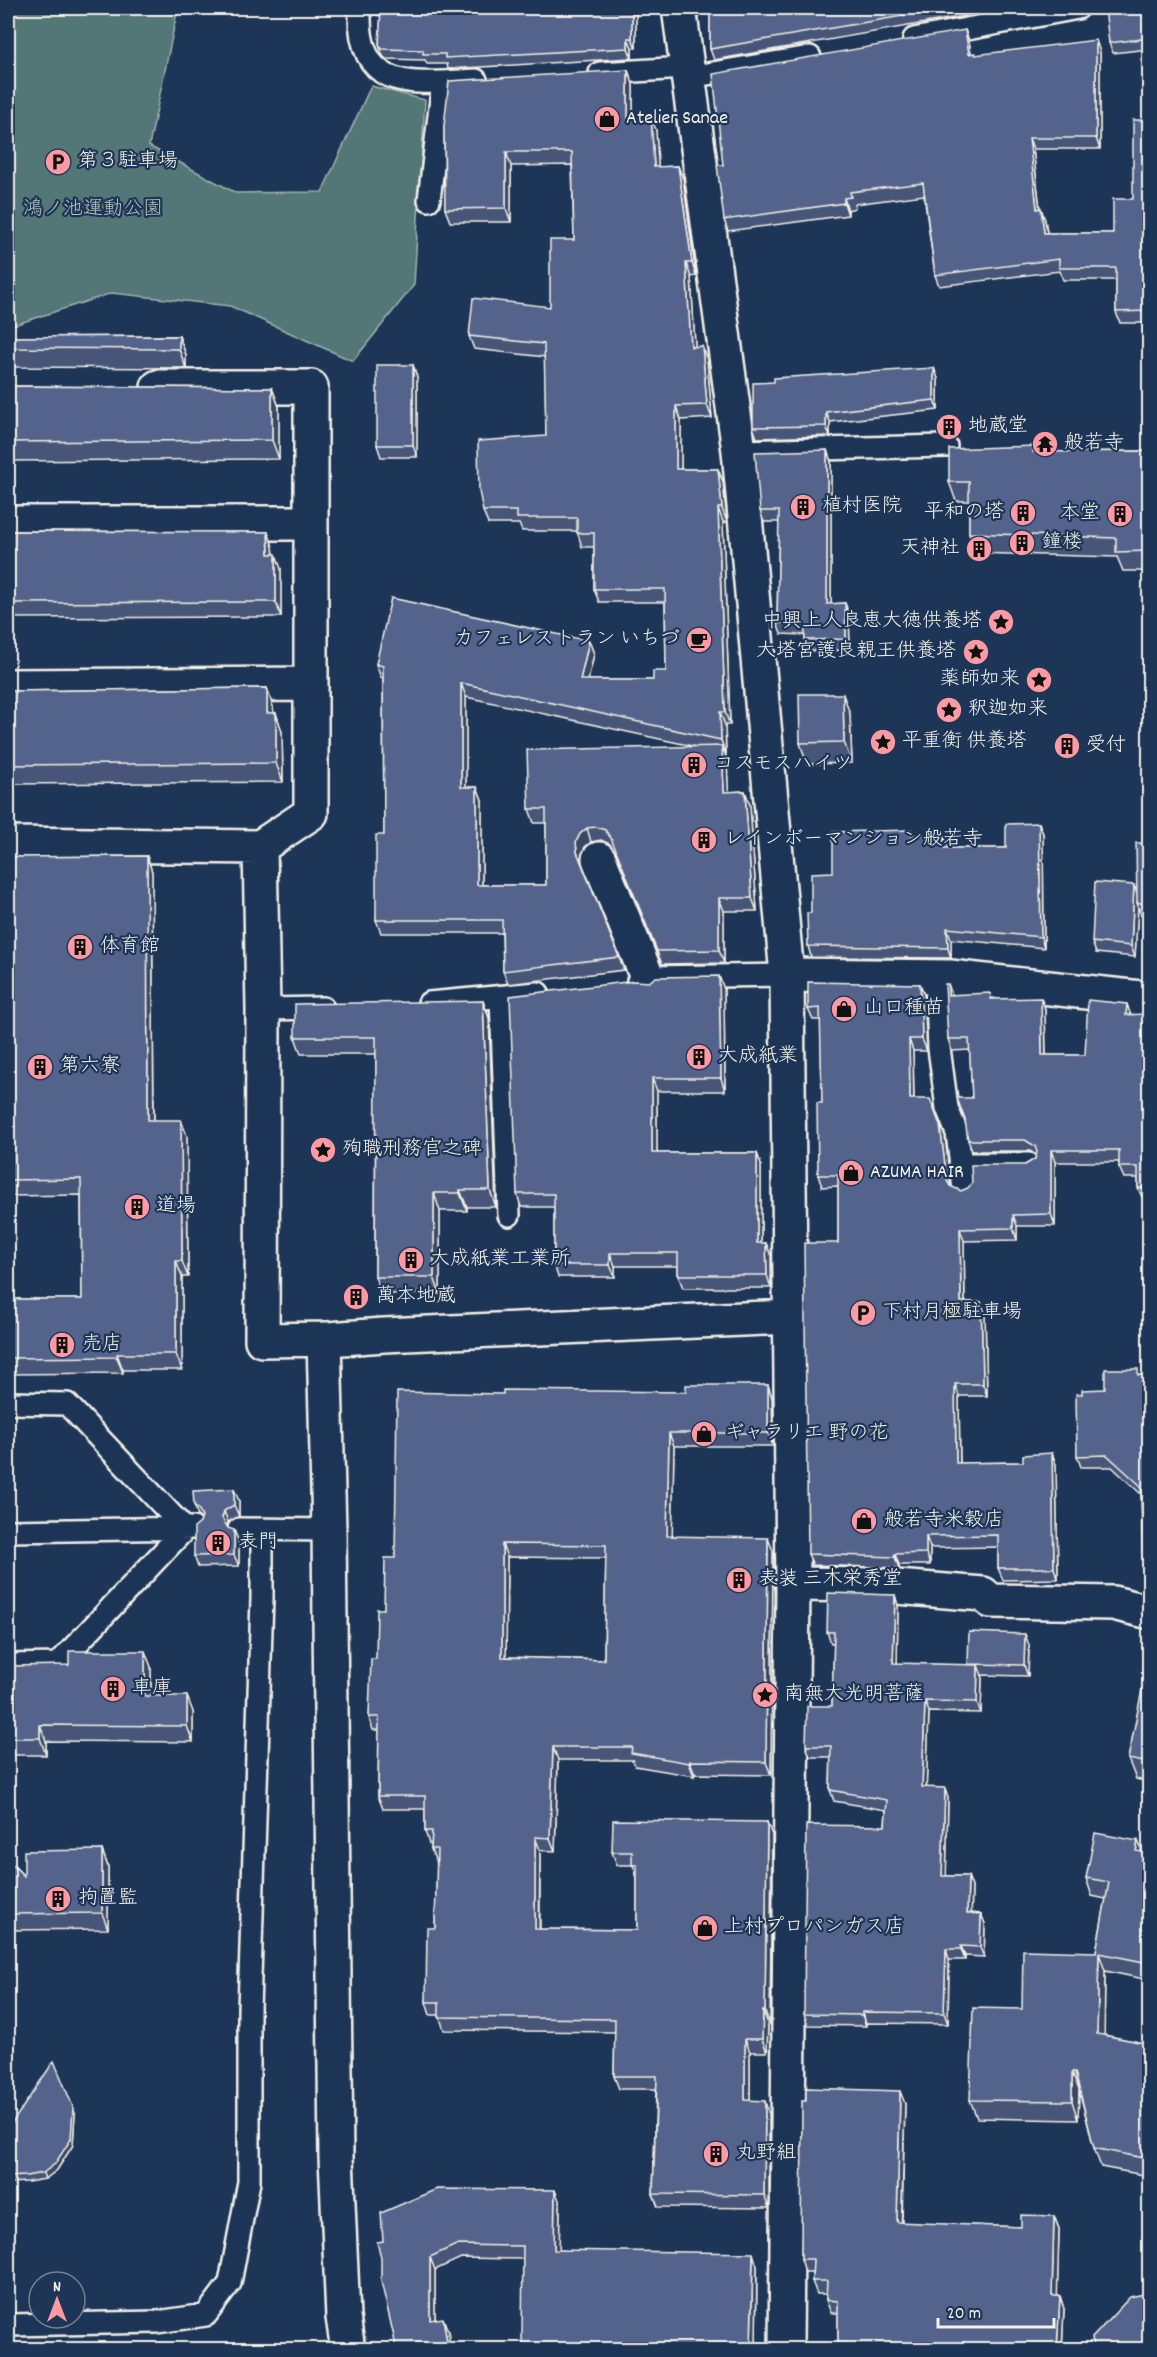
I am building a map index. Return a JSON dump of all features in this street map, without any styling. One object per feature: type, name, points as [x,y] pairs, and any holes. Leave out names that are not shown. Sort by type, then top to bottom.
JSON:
[{"type":"street","points":[[679,8],[739,451],[787,975],[793,1584],[786,2349]]},
{"type":"street","points":[[8,844],[260,847],[311,813],[311,387],[124,387]]},
{"type":"street","points":[[8,523],[311,523]]},
{"type":"street","points":[[8,686],[311,684]]},
{"type":"street","points":[[260,847],[263,1009],[262,1340],[324,1340],[790,1317]]},
{"type":"street","points":[[600,859],[647,977]]},
{"type":"street","points":[[787,975],[936,977],[1149,999]]},
{"type":"street","points":[[324,1340],[329,1530],[336,2157],[343,2317],[348,2349]]},
{"type":"street","points":[[793,1584],[872,1585],[983,1594],[990,1600],[1113,1603],[1149,1612]]},
{"type":"lane","points":[[360,8],[359,28],[364,52],[381,74],[407,81],[501,79]]},
{"type":"lane","points":[[895,42],[1078,8]]},
{"type":"lane","points":[[582,74],[687,72],[825,55]]},
{"type":"lane","points":[[429,200],[443,82]]},
{"type":"lane","points":[[739,451],[946,446]]},
{"type":"lane","points":[[616,984],[639,981],[647,977],[787,975]]},
{"type":"lane","points":[[936,977],[940,1058],[947,1108],[957,1133],[964,1190]]},
{"type":"lane","points":[[405,1005],[558,991]]},
{"type":"lane","points":[[501,998],[509,1215]]},
{"type":"lane","points":[[263,1009],[346,1007]]},
{"type":"lane","points":[[960,1164],[1029,1164]]},
{"type":"lane","points":[[8,1403],[67,1404],[192,1528]]},
{"type":"lane","points":[[8,1531],[192,1528]]},
{"type":"lane","points":[[8,1665],[58,1665],[192,1528]]},
{"type":"lane","points":[[239,1529],[329,1530]]},
{"type":"lane","points":[[8,2325],[157,2322],[206,2314],[230,2283],[249,2182],[249,2010],[262,1598],[262,1529]]},
{"type":"green space","name":"鴻ノ池運動公園","points":[[8,8],[178,8],[149,146],[236,193],[322,192],[371,86],[425,100],[414,285],[353,361],[230,306],[112,293],[8,327]]},
{"type":"building","points":[[381,8],[632,8],[632,38],[628,38],[628,48],[445,58],[445,54],[423,54],[423,50],[382,49],[379,45]]},
{"type":"building","points":[[710,8],[949,8],[710,49]]},
{"type":"building","points":[[1105,8],[1149,8],[1149,38],[1109,43]]},
{"type":"building","points":[[965,30],[969,54],[975,53],[975,55],[1096,40],[1096,138],[1029,138],[1037,209],[1041,208],[1044,233],[1113,233],[1113,199],[1133,199],[1133,120],[1149,120],[1149,311],[1116,312],[1116,268],[1059,268],[1059,259],[935,275],[923,183],[850,192],[851,197],[844,198],[844,203],[724,220],[717,165],[723,165],[713,74]]},
{"type":"building","points":[[628,70],[628,118],[651,116],[654,167],[678,166],[692,263],[686,263],[691,347],[702,346],[707,405],[676,406],[676,469],[718,469],[722,508],[718,508],[725,712],[720,712],[721,740],[461,683],[461,787],[477,787],[477,885],[546,885],[546,809],[529,809],[527,750],[722,746],[724,792],[745,791],[752,898],[719,898],[719,950],[657,951],[611,838],[605,830],[596,827],[587,828],[576,842],[577,852],[619,957],[503,971],[502,920],[376,920],[376,835],[384,835],[383,666],[376,664],[391,598],[589,641],[580,680],[653,680],[653,671],[666,671],[665,589],[594,589],[594,533],[577,533],[577,518],[517,518],[517,511],[483,511],[479,491],[478,441],[546,436],[544,344],[469,336],[473,298],[550,307],[550,240],[574,240],[572,152],[506,152],[506,208],[445,209],[444,126],[449,81]]},
{"type":"building","points":[[179,336],[179,349],[8,348],[8,337]]},
{"type":"building","points":[[377,365],[413,365],[413,445],[377,445]]},
{"type":"building","points":[[934,368],[934,400],[826,412],[826,426],[753,427],[753,383],[774,382],[774,378]]},
{"type":"building","points":[[8,386],[272,388],[272,440],[8,442]]},
{"type":"building","points":[[1034,446],[1033,452],[1149,451],[1149,551],[1116,552],[1116,538],[969,533],[969,482],[949,482],[949,449]]},
{"type":"building","points":[[827,450],[827,604],[845,603],[846,639],[805,640],[805,624],[777,623],[779,511],[760,511],[755,452]]},
{"type":"building","points":[[8,531],[268,532],[269,554],[276,554],[276,602],[8,603]]},
{"type":"building","points":[[267,688],[267,713],[276,713],[276,763],[8,765],[8,691]]},
{"type":"building","points":[[799,694],[843,694],[844,742],[800,743]]},
{"type":"building","points":[[1039,823],[1041,937],[947,928],[948,948],[808,946],[807,913],[811,913],[811,873],[833,872],[833,832],[911,830],[911,835],[944,835],[944,848],[1006,848],[1006,824]]},
{"type":"building","points":[[1136,843],[1149,843],[1149,903],[1137,903]]},
{"type":"building","points":[[147,856],[148,1120],[181,1120],[182,1261],[176,1261],[176,1354],[8,1358],[8,1299],[82,1299],[81,1179],[8,1180],[8,857]]},
{"type":"building","points":[[1095,882],[1134,885],[1131,946],[1092,942]]},
{"type":"building","points":[[719,976],[721,1078],[652,1078],[652,1153],[757,1153],[757,1243],[766,1243],[767,1275],[678,1275],[678,1253],[610,1253],[610,1265],[554,1265],[554,1194],[517,1194],[510,996],[635,981],[649,982],[656,977]]},
{"type":"building","points":[[808,982],[920,984],[922,1039],[909,1039],[910,1099],[930,1099],[940,1125],[947,1181],[950,1186],[961,1191],[972,1183],[971,1165],[1025,1165],[1035,1159],[1037,1152],[1035,1146],[1025,1140],[968,1140],[965,1120],[957,1098],[972,1098],[969,1039],[948,1039],[945,984],[948,984],[948,995],[990,993],[991,999],[1041,998],[1042,1055],[1085,1055],[1088,1000],[1127,1004],[1126,1015],[1144,1014],[1144,1022],[1149,1022],[1149,1188],[1138,1188],[1138,1167],[1119,1167],[1119,1150],[1051,1150],[1051,1214],[1013,1215],[1013,1228],[960,1229],[961,1302],[981,1302],[983,1384],[955,1384],[956,1463],[1023,1462],[1023,1455],[1052,1453],[1054,1568],[998,1568],[998,1535],[926,1536],[926,1553],[895,1554],[895,1557],[808,1554],[804,1243],[838,1243],[838,1175],[818,1175],[817,1103],[822,1103],[820,1008],[808,1009]]},
{"type":"building","points":[[483,1001],[490,1190],[434,1193],[434,1277],[375,1277],[376,1037],[295,1037],[295,1004]]},
{"type":"building","points":[[1105,1369],[1138,1369],[1138,1375],[1149,1375],[1149,1564],[1143,1565],[1141,1486],[1107,1455],[1077,1456],[1076,1394],[1082,1394],[1082,1390],[1105,1389]]},
{"type":"building","points":[[686,1385],[768,1385],[768,1433],[669,1433],[667,1536],[768,1538],[766,1762],[690,1761],[689,1763],[631,1753],[632,1747],[553,1747],[550,1838],[535,1837],[535,1929],[637,1930],[637,1865],[632,1865],[632,1852],[612,1852],[613,1820],[767,1822],[765,2011],[763,2011],[762,2039],[745,2039],[745,2100],[765,2101],[764,2195],[653,2194],[657,2076],[614,2076],[615,2019],[439,2017],[439,2002],[426,2002],[427,1928],[435,1928],[437,1849],[431,1849],[432,1831],[425,1831],[425,1796],[378,1796],[379,1717],[369,1717],[371,1659],[376,1659],[377,1609],[384,1609],[385,1558],[395,1558],[397,1392],[503,1394],[503,1390],[686,1392]],"holes":[[[502,1544],[606,1545],[604,1660],[502,1657]]]},
{"type":"building","points":[[234,1489],[234,1505],[224,1511],[222,1518],[228,1528],[234,1530],[234,1555],[194,1556],[194,1528],[200,1523],[202,1517],[194,1505],[193,1491]]},
{"type":"building","points":[[828,1593],[895,1595],[893,1663],[978,1665],[977,1702],[925,1701],[922,1787],[945,1788],[942,1876],[968,1876],[967,1913],[981,1914],[980,1947],[961,1946],[961,1949],[946,1949],[944,2013],[804,2014],[806,1825],[885,1826],[887,1800],[830,1790],[831,1746],[806,1746],[807,1706],[832,1706],[834,1632],[827,1632]]},
{"type":"building","points":[[969,1632],[1025,1634],[1024,1665],[968,1664]]},
{"type":"building","points":[[69,1651],[145,1651],[145,1696],[187,1696],[187,1726],[40,1725],[40,1738],[8,1738],[8,1666],[69,1665]]},
{"type":"building","points":[[1147,1665],[1149,1665],[1149,1763],[1128,1759]]},
{"type":"building","points":[[1095,1833],[1138,1841],[1136,1851],[1149,1853],[1149,1963],[1099,1953],[1097,2034],[1149,2044],[1149,2159],[1094,2148],[1075,2072],[1072,2072],[1072,2101],[970,2100],[973,2008],[1022,2009],[1023,1950],[1096,1952],[1109,1882],[1086,1878]]},
{"type":"building","name":"拘置監","points":[[102,1850],[102,1913],[8,1914],[8,1860],[24,1876],[24,1851]]},
{"type":"building","points":[[54,2061],[73,2107],[71,2139],[55,2164],[43,2173],[8,2177],[8,2129]]},
{"type":"building","points":[[806,2088],[900,2091],[897,2222],[1021,2227],[1021,2215],[1054,2216],[1052,2296],[1060,2296],[1057,2349],[918,2345],[918,2349],[838,2349],[838,2301],[826,2300],[827,2281],[812,2281],[813,2259],[801,2259],[802,2101],[806,2101]]},
{"type":"building","points":[[437,2189],[555,2190],[554,2250],[753,2253],[751,2349],[525,2349],[522,2338],[523,2246],[456,2245],[430,2257],[430,2320],[443,2318],[448,2349],[396,2349],[381,2281],[381,2257],[377,2242],[383,2241],[381,2213]]},
{"type":"building","points":[[1149,2293],[1149,2349],[1095,2349],[1092,2338],[1130,2297]]},
{"type":"place","name":"Atelier Sanae","points":[[607,119]]},
{"type":"place","name":"第３駐車場","points":[[58,162]]},
{"type":"place","name":"地蔵堂","points":[[949,427]]},
{"type":"place","name":"般若寺","points":[[1045,444]]},
{"type":"place","name":"植村医院","points":[[803,507]]},
{"type":"place","name":"平和の塔","points":[[1023,513]]},
{"type":"place","name":"本堂","points":[[1120,514]]},
{"type":"place","name":"鐘楼","points":[[1022,543]]},
{"type":"place","name":"天神社","points":[[979,549]]},
{"type":"place","name":"中興上人良恵大徳供養塔","points":[[1001,622]]},
{"type":"place","name":"カフェレストラン いちづ","points":[[699,640]]},
{"type":"place","name":"大塔宮護良親王供養塔","points":[[976,652]]},
{"type":"place","name":"薬師如来","points":[[1039,680]]},
{"type":"place","name":"釈迦如来","points":[[949,710]]},
{"type":"place","name":"平重衡 供養塔","points":[[883,742]]},
{"type":"place","name":"受付","points":[[1067,746]]},
{"type":"place","name":"コスモスハイツ","points":[[694,765]]},
{"type":"place","name":"レインボーマンション般若寺","points":[[704,840]]},
{"type":"place","name":"体育館","points":[[80,947]]},
{"type":"place","name":"山口種苗","points":[[844,1009]]},
{"type":"place","name":"大成紙業","points":[[699,1057]]},
{"type":"place","name":"第六寮","points":[[40,1067]]},
{"type":"place","name":"殉職刑務官之碑","points":[[323,1150]]},
{"type":"place","name":"AZUMA HAIR","points":[[851,1173]]},
{"type":"place","name":"道場","points":[[137,1207]]},
{"type":"place","name":"大成紙業工業所","points":[[411,1260]]},
{"type":"place","name":"萬本地蔵","points":[[356,1297]]},
{"type":"place","name":"下村月極駐車場","points":[[863,1313]]},
{"type":"place","name":"売店","points":[[62,1345]]},
{"type":"place","name":"ギャラリエ 野の花","points":[[704,1434]]},
{"type":"place","name":"般若寺米穀店","points":[[864,1521]]},
{"type":"place","name":"表門","points":[[218,1543]]},
{"type":"place","name":"表装 三木栄秀堂","points":[[739,1580]]},
{"type":"place","name":"車庫","points":[[113,1689]]},
{"type":"place","name":"南無大光明菩薩","points":[[765,1695]]},
{"type":"place","name":"拘置監","points":[[58,1899]]},
{"type":"place","name":"上村プロパンガス店","points":[[705,1928]]},
{"type":"place","name":"丸野組","points":[[716,2154]]}]
